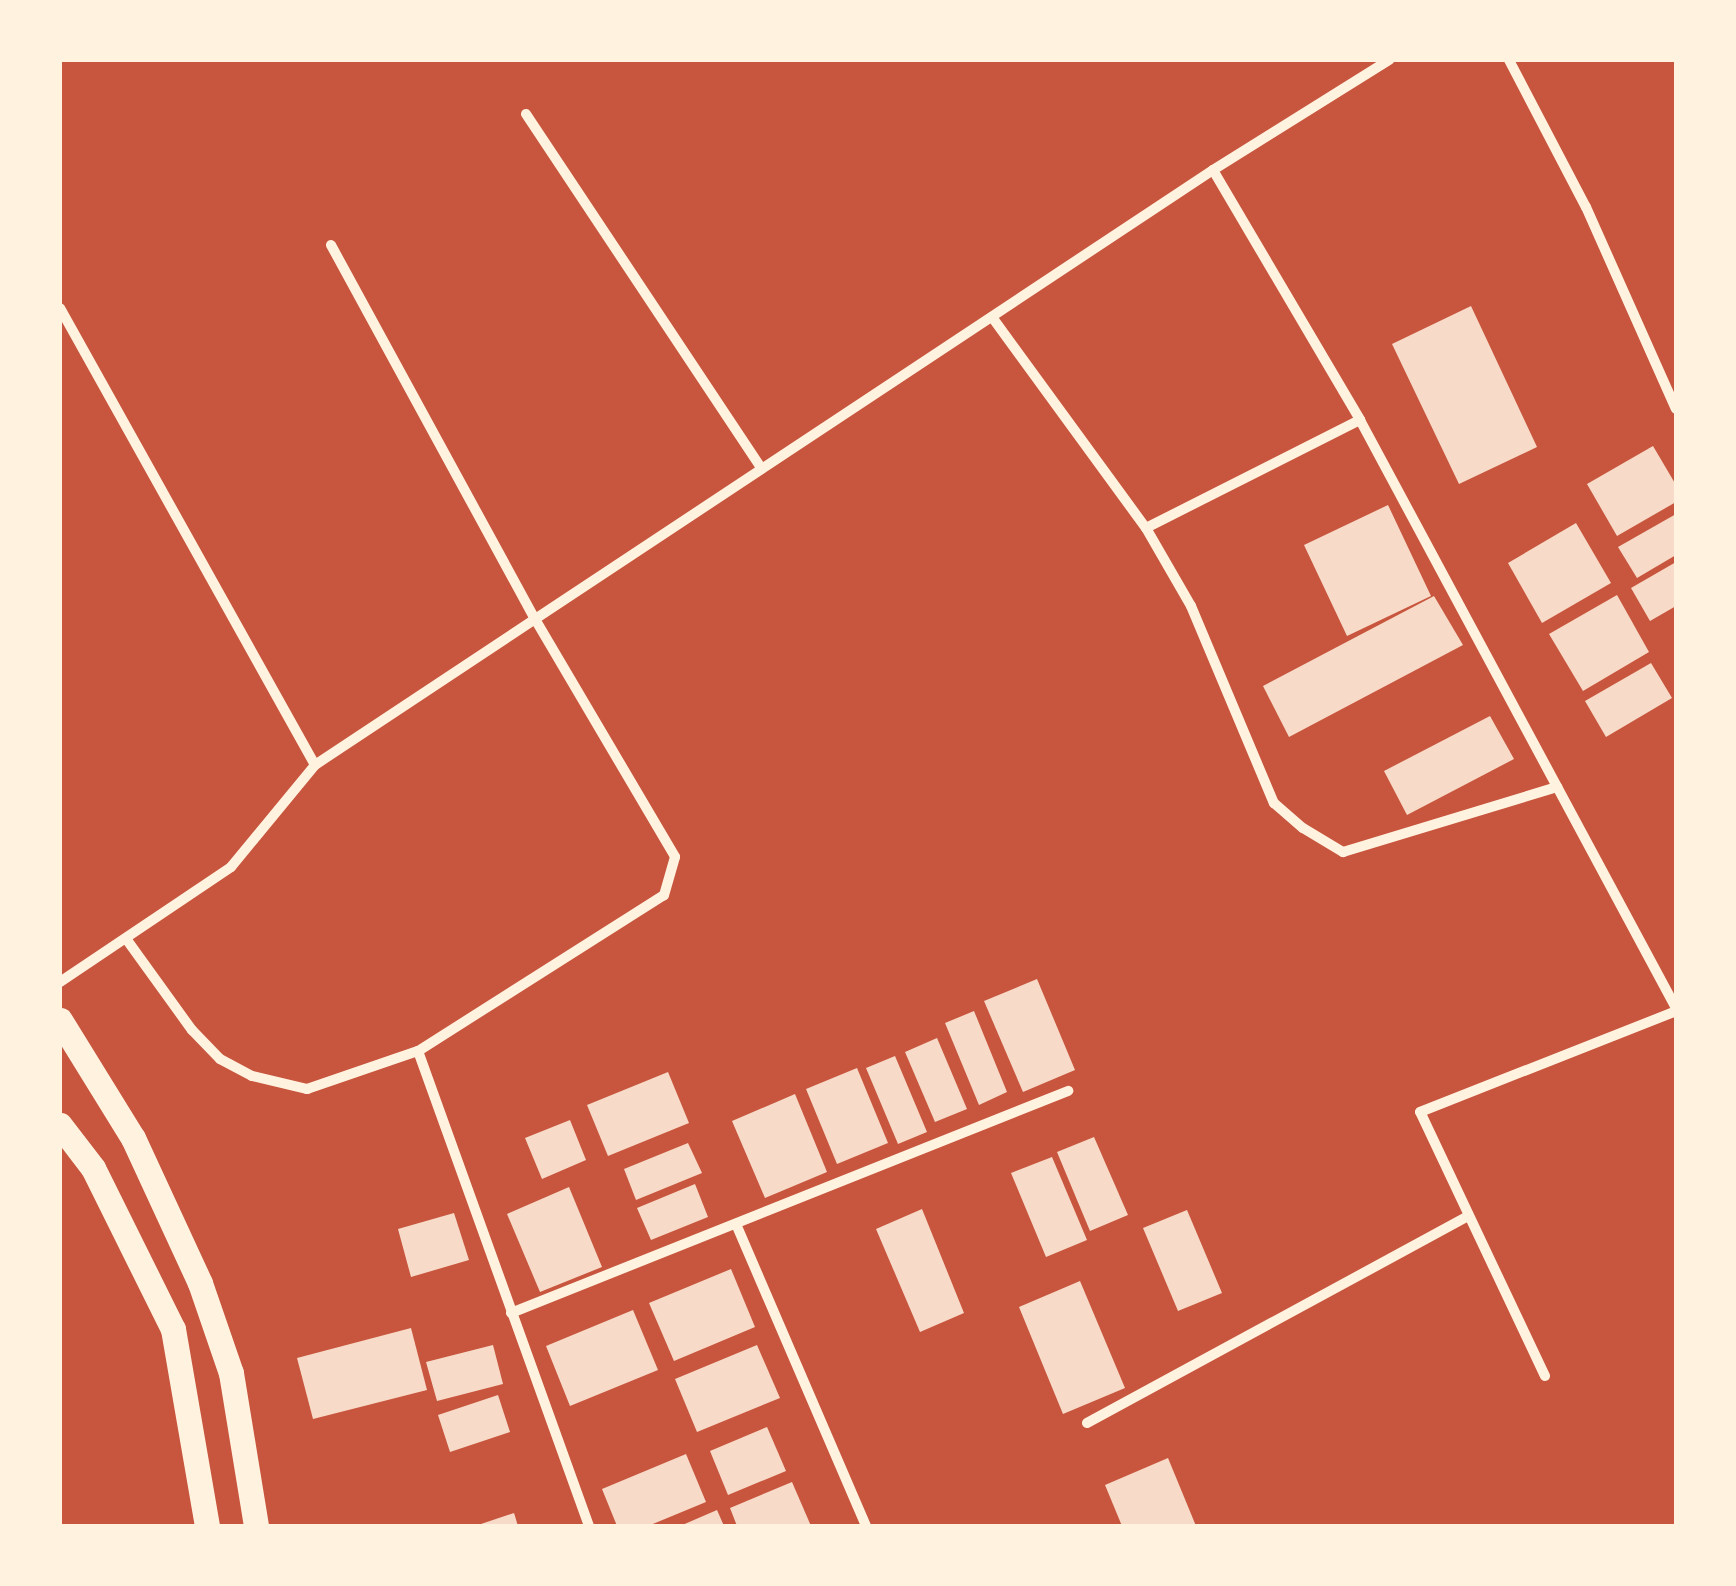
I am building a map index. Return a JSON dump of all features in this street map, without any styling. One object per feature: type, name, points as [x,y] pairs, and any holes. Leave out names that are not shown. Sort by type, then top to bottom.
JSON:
[{"type":"main road","points":[[60,1020],[133,1138],[200,1283],[232,1373],[256,1526]]},
{"type":"main road","points":[[60,1125],[93,1168],[173,1329],[207,1526]]},
{"type":"street","points":[[60,982],[230,867],[314,765],[1213,170],[1389,60]]},
{"type":"street","points":[[1510,60],[1586,207],[1676,409]]},
{"type":"street","points":[[526,114],[762,469]]},
{"type":"street","points":[[1213,170],[1360,420],[1676,1010],[1420,1112],[1545,1376]]},
{"type":"street","points":[[126,940],[192,1030],[220,1059],[252,1076],[307,1090],[418,1051],[664,896],[675,874],[674,857],[534,619],[331,245]]},
{"type":"street","points":[[60,308],[314,765]]},
{"type":"street","points":[[992,317],[1146,528],[1190,606],[1274,803],[1303,828],[1343,852],[1557,787]]},
{"type":"street","points":[[1146,528],[1360,420]]},
{"type":"street","points":[[418,1051],[589,1526]]},
{"type":"street","points":[[510,1314],[1068,1091]]},
{"type":"street","points":[[1087,1424],[1469,1216]]},
{"type":"street","points":[[736,1224],[866,1526]]},
{"type":"building","points":[[1471,306],[1537,447],[1459,484],[1392,344]]},
{"type":"building","points":[[1653,446],[1676,485],[1676,502],[1617,536],[1587,484]]},
{"type":"building","points":[[1388,505],[1431,596],[1347,636],[1304,545]]},
{"type":"building","points":[[1676,514],[1676,555],[1637,578],[1618,547]]},
{"type":"building","points":[[1576,523],[1611,583],[1542,623],[1508,563]]},
{"type":"building","points":[[1676,562],[1676,606],[1650,621],[1631,588]]},
{"type":"building","points":[[1617,595],[1649,652],[1583,691],[1549,634]]},
{"type":"building","points":[[1434,596],[1463,645],[1289,737],[1263,686]]},
{"type":"building","points":[[1651,663],[1672,698],[1606,737],[1585,701]]},
{"type":"building","points":[[1490,716],[1514,759],[1407,815],[1384,771]]},
{"type":"building","points":[[1037,979],[1075,1070],[1023,1092],[984,1001]]},
{"type":"building","points":[[974,1011],[1007,1092],[979,1105],[945,1023]]},
{"type":"building","points":[[937,1038],[967,1109],[935,1122],[905,1052]]},
{"type":"building","points":[[895,1056],[927,1132],[898,1144],[866,1068]]},
{"type":"building","points":[[857,1068],[888,1143],[837,1164],[806,1089]]},
{"type":"building","points":[[668,1072],[689,1123],[608,1156],[587,1105]]},
{"type":"building","points":[[795,1094],[827,1172],[765,1198],[732,1121]]},
{"type":"building","points":[[570,1120],[586,1160],[542,1179],[525,1138]]},
{"type":"building","points":[[1094,1137],[1128,1215],[1090,1231],[1057,1152]]},
{"type":"building","points":[[688,1143],[702,1173],[636,1200],[624,1169]]},
{"type":"building","points":[[1052,1157],[1087,1240],[1046,1257],[1011,1173]]},
{"type":"building","points":[[695,1184],[708,1217],[651,1240],[637,1208]]},
{"type":"building","points":[[569,1187],[602,1267],[540,1292],[507,1214]]},
{"type":"building","points":[[922,1209],[964,1313],[920,1332],[876,1229]]},
{"type":"building","points":[[1187,1210],[1222,1293],[1178,1311],[1143,1228]]},
{"type":"building","points":[[454,1213],[469,1260],[411,1277],[398,1229]]},
{"type":"building","points":[[731,1269],[755,1327],[674,1361],[649,1303]]},
{"type":"building","points":[[1080,1281],[1125,1388],[1063,1414],[1019,1307]]},
{"type":"building","points":[[633,1310],[658,1370],[570,1406],[546,1346]]},
{"type":"building","points":[[411,1328],[427,1390],[313,1419],[297,1358]]},
{"type":"building","points":[[493,1345],[503,1384],[437,1401],[426,1362]]},
{"type":"building","points":[[757,1345],[780,1398],[697,1432],[675,1379]]},
{"type":"building","points":[[498,1395],[510,1432],[450,1452],[438,1415]]},
{"type":"building","points":[[767,1427],[786,1471],[728,1495],[710,1451]]},
{"type":"building","points":[[686,1454],[706,1502],[648,1526],[617,1526],[602,1489]]},
{"type":"building","points":[[1168,1458],[1196,1526],[1122,1526],[1105,1485]]},
{"type":"building","points":[[792,1482],[811,1526],[737,1526],[730,1508]]},
{"type":"building","points":[[717,1510],[724,1526],[680,1526]]},
{"type":"building","points":[[514,1513],[518,1526],[478,1526],[478,1525]]}]
